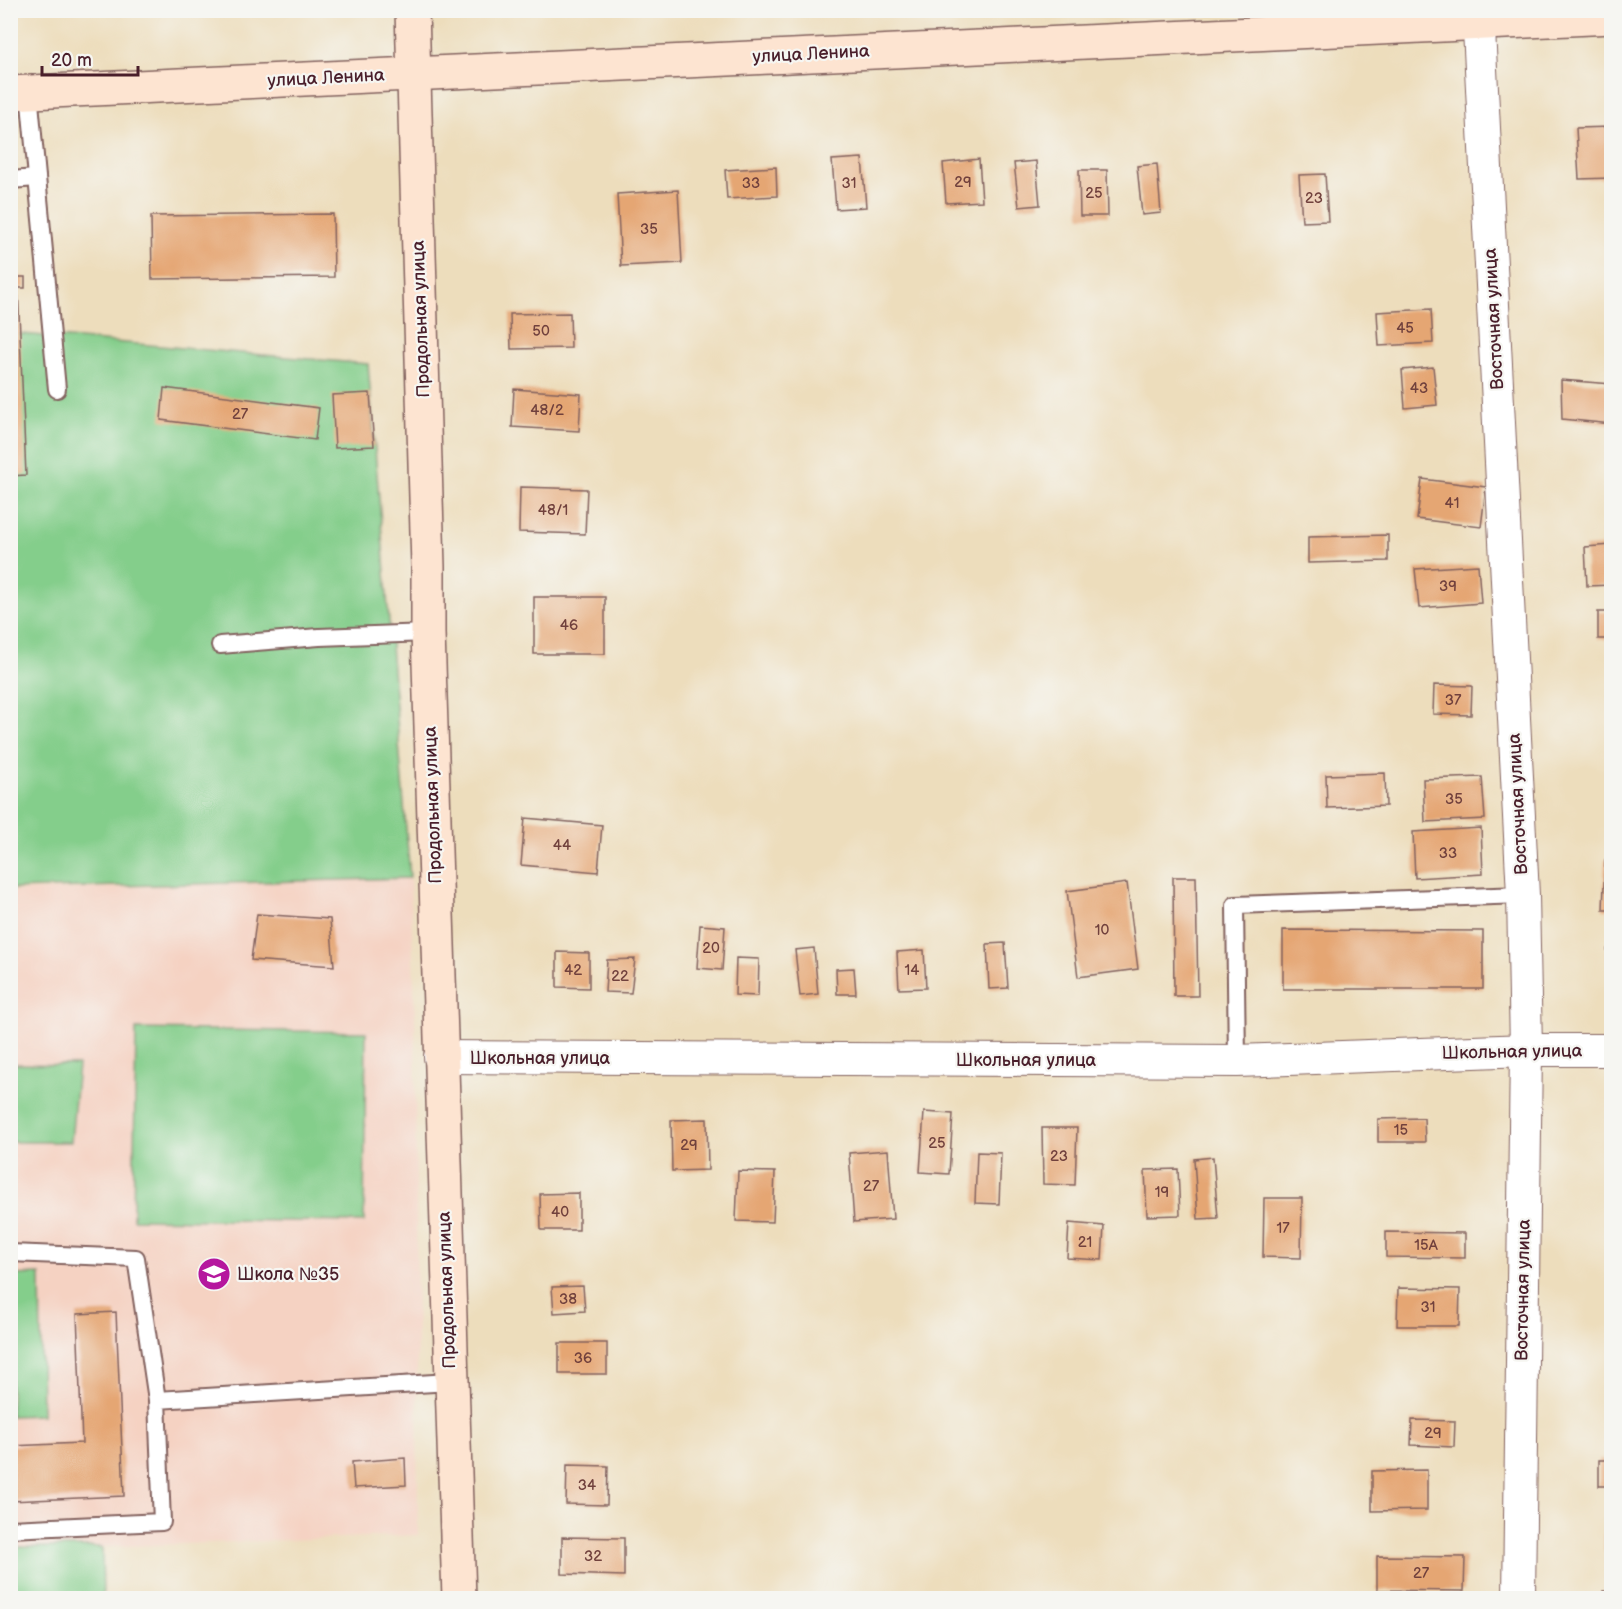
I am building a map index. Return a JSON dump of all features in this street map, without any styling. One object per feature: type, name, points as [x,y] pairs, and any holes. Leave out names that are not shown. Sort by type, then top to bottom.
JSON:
[{"type":"street","name":"Продольная улица","points":[[412,10],[440,1058],[459,1599]]},
{"type":"street","name":"улица Ленина","points":[[20,93],[1478,17],[1611,17]]},
{"type":"street","name":"Восточная улица","points":[[1478,17],[1523,895],[1526,1050],[1519,1599]]},
{"type":"street","name":"Школьная улица","points":[[440,1058],[1237,1061],[1526,1050],[1611,1050]]},
{"type":"lane","points":[[20,93],[37,178],[57,389]]},
{"type":"lane","points":[[10,180],[37,178]]},
{"type":"lane","points":[[220,645],[428,633]]},
{"type":"lane","points":[[1237,1061],[1235,905],[1523,895]]},
{"type":"lane","points":[[10,1253],[136,1258],[157,1400],[162,1522],[10,1529]]},
{"type":"lane","points":[[157,1400],[450,1382]]},
{"type":"shaded area","name":"Школа №35","points":[[410,878],[415,1012],[418,1535],[103,1547],[11,1598],[10,891]]},
{"type":"green space","points":[[10,333],[368,364],[410,878],[11,889]]},
{"type":"green space","points":[[136,1029],[366,1032],[364,1222],[133,1219]]},
{"type":"green space","points":[[11,1064],[78,1065],[71,1142],[11,1142]]},
{"type":"green space","points":[[40,1274],[42,1415],[11,1416],[11,1275]]},
{"type":"green space","points":[[10,1547],[102,1547],[103,1598],[11,1598]]},
{"type":"building","points":[[1612,127],[1612,178],[1579,179],[1576,128]]},
{"type":"building","points":[[862,158],[866,207],[836,209],[832,160]]},
{"type":"building","points":[[979,159],[982,201],[946,203],[943,163]]},
{"type":"building","points":[[1036,161],[1040,205],[1019,207],[1014,163]]},
{"type":"building","points":[[1157,164],[1161,213],[1142,215],[1137,166]]},
{"type":"building","points":[[776,167],[777,196],[727,199],[725,170]]},
{"type":"building","points":[[1079,170],[1107,170],[1108,216],[1080,216]]},
{"type":"building","points":[[1325,174],[1328,221],[1302,222],[1299,175]]},
{"type":"building","points":[[678,190],[682,263],[621,266],[617,194]]},
{"type":"building","points":[[10,206],[17,206],[17,228],[15,228],[17,277],[25,277],[25,288],[18,288],[26,475],[10,476]]},
{"type":"building","points":[[333,214],[334,277],[152,279],[151,216]]},
{"type":"building","points":[[1431,309],[1433,343],[1379,346],[1377,312]]},
{"type":"building","points":[[570,313],[571,348],[511,349],[510,314]]},
{"type":"building","points":[[1433,367],[1437,405],[1405,408],[1402,370]]},
{"type":"building","points":[[1561,380],[1612,384],[1612,424],[1562,419]]},
{"type":"building","points":[[164,388],[319,408],[315,440],[161,420]]},
{"type":"building","points":[[514,389],[581,394],[579,431],[512,427]]},
{"type":"building","points":[[370,393],[374,446],[335,448],[332,395]]},
{"type":"building","points":[[1422,479],[1486,487],[1481,527],[1417,519]]},
{"type":"building","points":[[520,487],[587,489],[585,534],[519,532]]},
{"type":"building","points":[[1388,535],[1388,561],[1308,563],[1308,537]]},
{"type":"building","points":[[1612,545],[1612,585],[1587,586],[1585,547]]},
{"type":"building","points":[[1478,565],[1481,603],[1419,608],[1415,569]]},
{"type":"building","points":[[534,597],[605,597],[605,654],[534,654]]},
{"type":"building","points":[[1598,612],[1612,612],[1612,639],[1598,639]]},
{"type":"building","points":[[1434,685],[1472,686],[1471,715],[1433,714]]},
{"type":"building","points":[[1385,773],[1386,806],[1327,808],[1326,775]]},
{"type":"building","points":[[1482,777],[1485,819],[1425,822],[1423,779]]},
{"type":"building","points":[[1609,815],[1612,815],[1612,834],[1610,834]]},
{"type":"building","points":[[525,818],[602,825],[598,872],[521,865]]},
{"type":"building","points":[[1481,828],[1483,874],[1415,878],[1413,832]]},
{"type":"building","points":[[1605,860],[1612,860],[1612,910],[1603,910]]},
{"type":"building","points":[[1173,877],[1196,877],[1198,996],[1174,996]]},
{"type":"building","points":[[1127,883],[1138,969],[1078,977],[1067,891]]},
{"type":"building","points":[[257,914],[330,919],[334,966],[251,960]]},
{"type":"building","points":[[700,925],[725,927],[722,970],[697,968]]},
{"type":"building","points":[[1283,930],[1483,931],[1483,989],[1283,989]]},
{"type":"building","points":[[1005,943],[1008,988],[989,989],[987,944]]},
{"type":"building","points":[[814,948],[818,994],[800,996],[795,950]]},
{"type":"building","points":[[1607,949],[1612,949],[1612,992],[1610,992]]},
{"type":"building","points":[[924,950],[926,988],[899,989],[897,952]]},
{"type":"building","points":[[557,952],[589,953],[589,988],[557,987]]},
{"type":"building","points":[[736,958],[759,959],[758,996],[735,995]]},
{"type":"building","points":[[635,959],[631,993],[605,992],[607,960]]},
{"type":"building","points":[[854,968],[856,994],[837,994],[836,969]]},
{"type":"building","points":[[924,1112],[953,1114],[949,1174],[920,1172]]},
{"type":"building","points":[[1424,1118],[1425,1142],[1378,1142],[1378,1119]]},
{"type":"building","points":[[707,1119],[708,1170],[672,1171],[671,1120]]},
{"type":"building","points":[[1042,1128],[1077,1128],[1075,1185],[1043,1184]]},
{"type":"building","points":[[888,1150],[893,1219],[854,1222],[849,1153]]},
{"type":"building","points":[[977,1152],[1001,1153],[999,1204],[975,1203]]},
{"type":"building","points":[[1213,1157],[1218,1218],[1198,1219],[1194,1159]]},
{"type":"building","points":[[1178,1169],[1180,1215],[1147,1216],[1145,1170]]},
{"type":"building","points":[[738,1171],[775,1172],[773,1222],[736,1221]]},
{"type":"building","points":[[579,1193],[579,1230],[541,1230],[540,1194]]},
{"type":"building","points":[[1264,1198],[1302,1198],[1301,1258],[1263,1257]]},
{"type":"building","points":[[1069,1223],[1104,1226],[1102,1260],[1067,1258]]},
{"type":"building","points":[[1386,1232],[1465,1233],[1465,1258],[1386,1257]]},
{"type":"building","points":[[583,1286],[585,1311],[554,1313],[552,1287]]},
{"type":"building","points":[[1398,1288],[1460,1289],[1459,1326],[1397,1326]]},
{"type":"building","points":[[116,1312],[124,1496],[10,1501],[10,1446],[82,1443],[77,1314]]},
{"type":"building","points":[[559,1343],[607,1343],[607,1374],[559,1374]]},
{"type":"building","points":[[1412,1420],[1455,1421],[1454,1447],[1411,1445]]},
{"type":"building","points":[[405,1458],[406,1485],[354,1488],[352,1462]]},
{"type":"building","points":[[1599,1460],[1612,1460],[1612,1486],[1599,1486]]},
{"type":"building","points":[[567,1465],[608,1466],[607,1505],[566,1504]]},
{"type":"building","points":[[1427,1470],[1427,1510],[1372,1511],[1372,1471]]},
{"type":"building","points":[[1604,1519],[1612,1519],[1612,1552],[1604,1552]]},
{"type":"building","points":[[562,1537],[624,1538],[624,1576],[562,1574]]},
{"type":"building","points":[[1377,1556],[1465,1557],[1464,1591],[1377,1590]]},
{"type":"building","points":[[1604,1591],[1612,1591],[1612,1598],[1604,1598]]},
{"type":"building","points":[[418,1596],[419,1598],[396,1598],[396,1597]]},
{"type":"place","name":"Школа №35","points":[[214,1274]]}]
